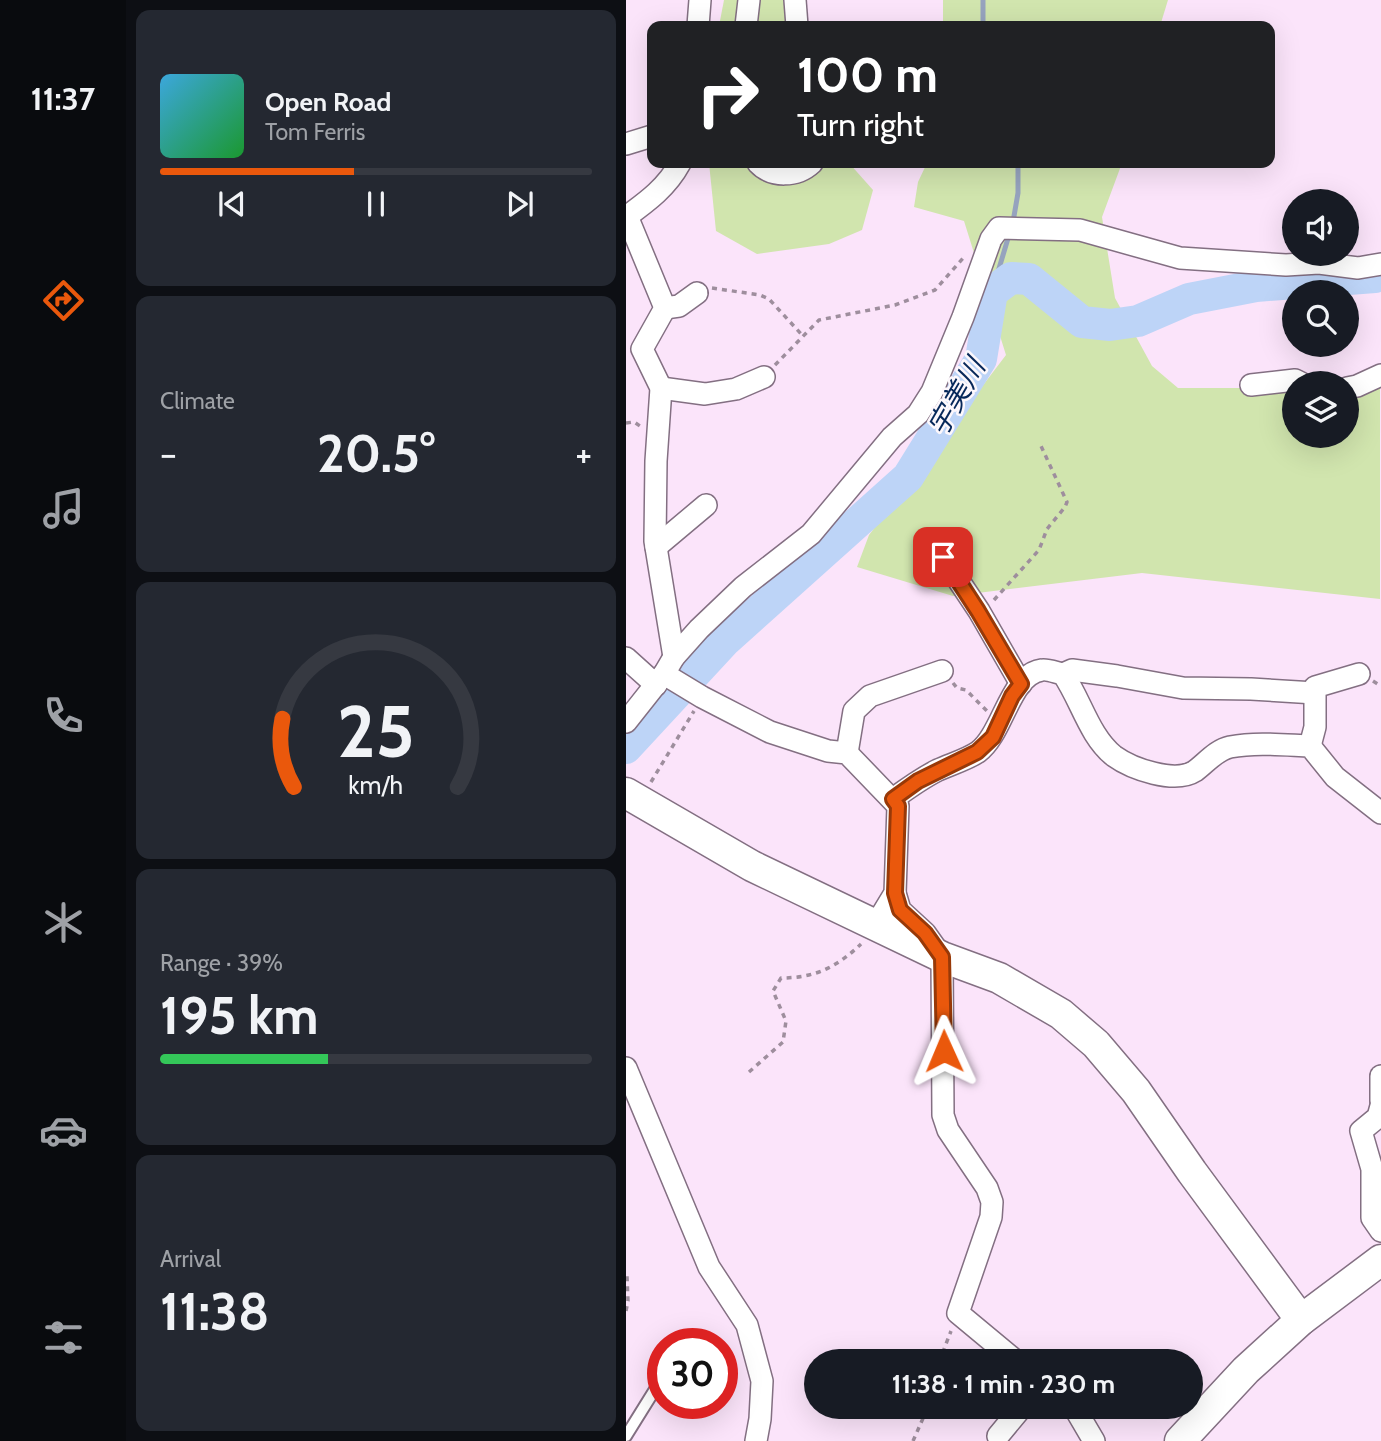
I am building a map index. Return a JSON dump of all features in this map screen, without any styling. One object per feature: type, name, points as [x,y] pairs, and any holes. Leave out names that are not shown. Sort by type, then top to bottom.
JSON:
[{"type":"street","points":[[698,21],[700,0]]},
{"type":"street","points":[[747,21],[749,0]]},
{"type":"street","points":[[795,0],[797,21]]},
{"type":"street","points":[[626,144],[647,138]]},
{"type":"street","points":[[665,308],[626,216],[671,180],[677,168]]},
{"type":"street","points":[[763,168],[783,174],[799,173],[806,168]]},
{"type":"street","points":[[626,722],[699,629],[743,587],[811,534],[892,437],[918,414],[932,392],[991,239],[999,228],[1080,230],[1180,258],[1286,265],[1319,263],[1358,268],[1380,264]]},
{"type":"street","points":[[665,308],[679,306],[697,293]]},
{"type":"street","points":[[665,308],[642,349],[661,388],[656,461],[656,547],[666,674]]},
{"type":"street","points":[[1359,385],[1380,375]]},
{"type":"street","points":[[661,388],[705,394],[736,389],[764,377]]},
{"type":"street","points":[[1251,385],[1282,381]]},
{"type":"street","points":[[656,547],[706,505]]},
{"type":"street","points":[[943,557],[981,614],[1021,684]]},
{"type":"street","points":[[626,658],[666,674],[699,696],[770,732],[828,751],[846,754],[898,806],[895,893],[900,910],[925,933],[942,957],[943,1115],[948,1130],[987,1188],[992,1202],[991,1217],[958,1313],[1001,1349]]},
{"type":"street","points":[[893,799],[918,781],[977,752],[993,737],[1012,696],[1021,684],[1042,670],[1064,674],[1072,670],[1183,688],[1251,688],[1315,693]]},
{"type":"street","points":[[846,754],[854,711],[870,696],[942,671]]},
{"type":"street","points":[[1064,674],[1091,727],[1113,755],[1155,774],[1182,777],[1195,771],[1226,748],[1259,744],[1310,746],[1335,778],[1380,813]]},
{"type":"street","points":[[1310,746],[1315,727],[1315,687],[1359,674]]},
{"type":"street","points":[[633,798],[752,866],[942,957],[999,978],[1061,1014],[1096,1044],[1136,1091],[1301,1320]]},
{"type":"street","points":[[876,926],[895,893]]},
{"type":"street","points":[[626,1068],[709,1267],[747,1325],[762,1381],[756,1441]]},
{"type":"street","points":[[1380,1076],[1378,1117],[1361,1131],[1372,1169],[1372,1218],[1380,1231]]},
{"type":"street","points":[[1180,1441],[1246,1370],[1301,1320],[1380,1260]]},
{"type":"street","points":[[998,1436],[1012,1419]]},
{"type":"street","points":[[1081,1419],[1094,1441]]},
{"type":"lane","points":[[626,1436],[647,1402]]},
{"type":"path","points":[[764,377],[819,320],[895,304],[935,290],[973,248],[991,239]]},
{"type":"path","points":[[697,293],[711,288],[760,295],[769,299],[803,336]]},
{"type":"path","points":[[981,614],[1039,550],[1047,529],[1067,502],[1041,446]]},
{"type":"path","points":[[942,671],[957,688],[966,690],[999,723]]},
{"type":"path","points":[[633,798],[699,696]]},
{"type":"path","points":[[749,1072],[783,1042],[786,1021],[774,990],[776,983],[781,978],[822,973],[844,960],[876,926]]},
{"type":"path","points":[[626,1311],[627,1276]]},
{"type":"path","points":[[944,1349],[958,1313]]},
{"type":"path","points":[[913,1441],[923,1419]]},
{"type":"green space","points":[[724,0],[796,0],[795,21],[720,21]]},
{"type":"green space","points":[[943,0],[1168,0],[1162,21],[943,21]]},
{"type":"green space","points":[[710,168],[853,168],[873,190],[862,230],[829,244],[757,254],[716,231]]},
{"type":"green space","points":[[925,168],[1120,168],[1102,217],[1115,298],[1152,366],[1178,388],[1282,388],[1282,448],[1359,448],[1359,384],[1380,378],[1380,599],[1142,573],[953,596],[857,567],[869,535],[1006,355],[964,221],[914,207],[918,182]]},
{"type":"waterway","points":[[983,0],[983,21]]},
{"type":"waterway","points":[[1013,222],[1018,193],[1018,168]]},
{"type":"waterway","points":[[992,292],[1009,235]]},
{"type":"waterway","name":"宇美川","points":[[626,748],[726,640],[908,477],[981,359],[992,292],[1011,278],[1029,279],[1082,322],[1110,325],[1138,321],[1189,299],[1256,286],[1381,275]]},
{"type":"route","points":[[943,557],[1021,684],[1012,696],[993,737],[977,752],[918,781],[893,799],[898,806],[895,893],[900,910],[925,933],[942,957],[944,1051]]}]
